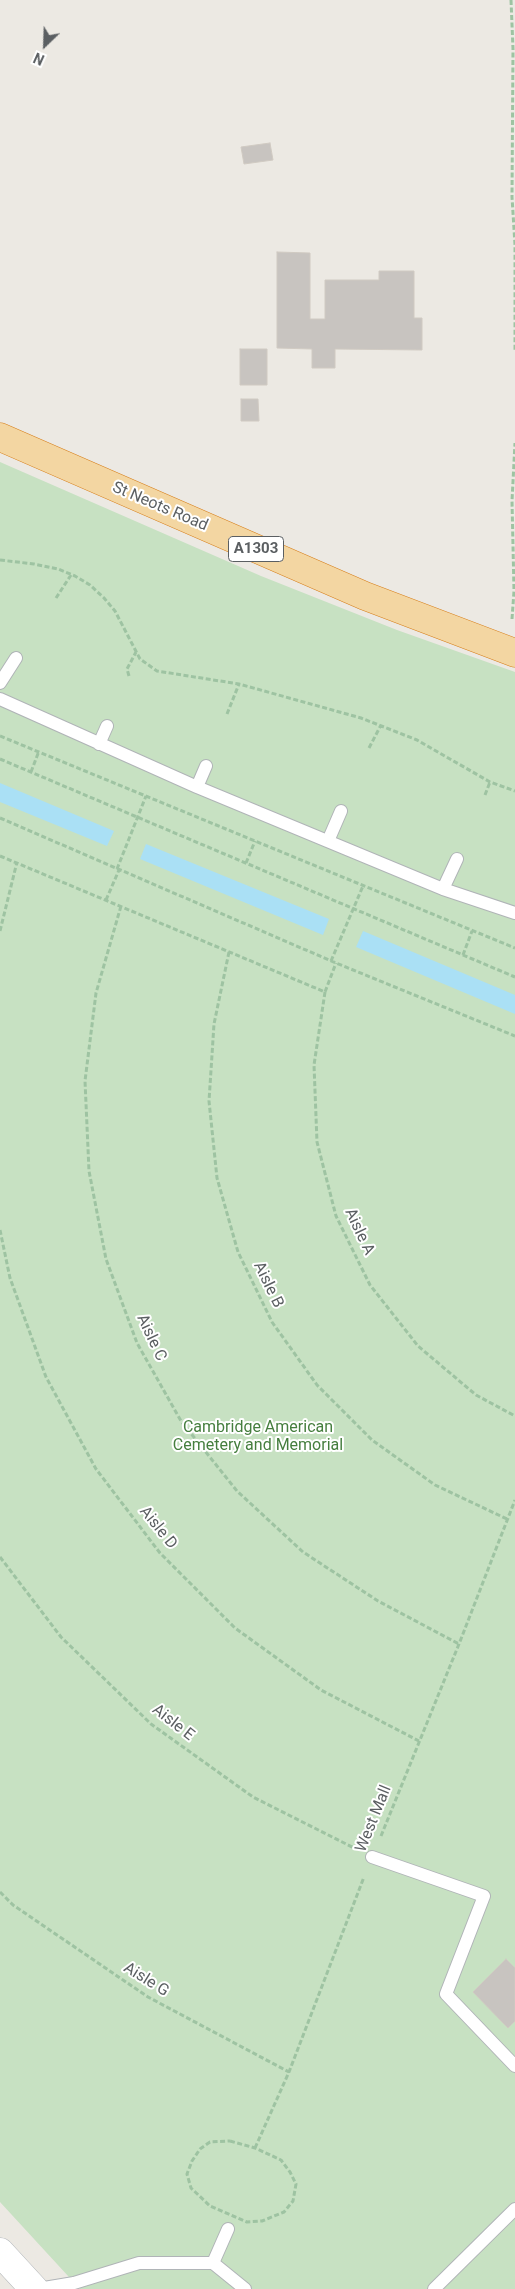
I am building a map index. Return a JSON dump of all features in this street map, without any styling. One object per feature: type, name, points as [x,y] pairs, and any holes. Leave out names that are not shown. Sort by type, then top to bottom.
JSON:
[{"type":"highway","name":"St Neots Road","points":[[0,437],[365,596],[515,653]]},
{"type":"street","points":[[0,2252],[36,2289]]},
{"type":"lane","points":[[0,682],[16,658]]},
{"type":"lane","points":[[0,699],[197,787],[443,889],[515,913]]},
{"type":"lane","points":[[99,744],[107,726]]},
{"type":"lane","points":[[197,787],[206,766]]},
{"type":"lane","points":[[328,841],[341,811]]},
{"type":"lane","points":[[443,889],[457,859]]},
{"type":"lane","points":[[372,1857],[484,1896],[446,1994],[515,2066]]},
{"type":"lane","points":[[434,2289],[515,2209]]},
{"type":"lane","points":[[213,2263],[228,2229]]},
{"type":"lane","points":[[36,2289],[74,2283],[139,2263],[213,2263],[245,2289]]},
{"type":"path","points":[[511,0],[515,350]]},
{"type":"path","points":[[512,610],[514,591],[512,501],[515,443]]},
{"type":"path","points":[[0,560],[34,564],[71,575],[90,586],[104,598],[122,624],[145,665],[157,671],[240,684],[296,698],[380,725],[417,740],[490,782],[515,791]]},
{"type":"path","points":[[56,598],[71,575]]},
{"type":"path","points":[[129,676],[127,668],[136,652]]},
{"type":"path","points":[[227,714],[240,684]]},
{"type":"path","points":[[369,748],[380,725]]},
{"type":"path","points":[[0,736],[515,948]]},
{"type":"path","points":[[31,772],[38,751]]},
{"type":"path","points":[[0,759],[515,977]]},
{"type":"path","points":[[485,795],[490,782]]},
{"type":"path","points":[[106,900],[146,796]]},
{"type":"path","points":[[0,818],[333,962],[515,1036]]},
{"type":"path","points":[[246,863],[255,841]]},
{"type":"path","points":[[0,856],[325,992]]},
{"type":"path","points":[[0,931],[17,862]]},
{"type":"path","name":"Aisle A","points":[[363,885],[333,962],[325,992],[314,1065],[317,1132],[336,1216],[370,1285],[418,1346],[476,1396],[515,1416]]},
{"type":"path","name":"Aisle C","points":[[121,906],[96,993],[85,1081],[89,1171],[106,1259],[137,1343],[181,1421],[237,1491],[303,1552],[378,1601],[459,1644]]},
{"type":"path","points":[[463,955],[472,931]]},
{"type":"path","name":"Aisle B","points":[[229,952],[214,1024],[209,1101],[217,1178],[238,1252],[272,1322],[317,1385],[372,1440],[435,1484],[507,1518]]},
{"type":"path","name":"Aisle D","points":[[0,1230],[10,1278],[46,1376],[96,1470],[160,1553],[235,1628],[321,1690],[419,1741]]},
{"type":"path","name":"West Mall","points":[[255,2148],[289,2072],[372,1857],[459,1644],[515,1500]]},
{"type":"path","name":"Aisle E","points":[[0,1556],[61,1637],[151,1724],[253,1798],[372,1857]]},
{"type":"path","name":"Aisle G","points":[[0,1892],[13,1905],[148,1998],[289,2072]]},
{"type":"path","points":[[210,2206],[191,2188],[188,2174],[192,2161],[200,2150],[210,2142],[230,2141],[255,2148],[281,2160],[296,2184],[293,2201],[284,2212],[262,2221],[247,2222]]},
{"type":"green space","name":"Cambridge American Cemetery and Memorial","points":[[0,462],[261,576],[397,630],[515,672],[515,2289],[80,2289],[0,2202]]},
{"type":"water","points":[[0,783],[114,831],[107,846],[0,802]]},
{"type":"water","points":[[146,844],[329,919],[323,935],[140,859]]},
{"type":"water","points":[[363,931],[515,995],[515,1014],[356,947]]},
{"type":"building","points":[[270,143],[273,160],[244,164],[241,147]]},
{"type":"building","points":[[277,252],[310,253],[310,319],[325,319],[325,280],[379,280],[379,271],[414,271],[414,318],[422,318],[422,350],[335,349],[335,368],[312,368],[312,349],[277,348]]},
{"type":"building","points":[[240,349],[267,349],[267,385],[240,385]]},
{"type":"building","points":[[241,399],[258,399],[259,421],[241,421]]},
{"type":"building","points":[[506,1959],[515,1968],[515,2021],[508,2028],[473,1992]]}]
